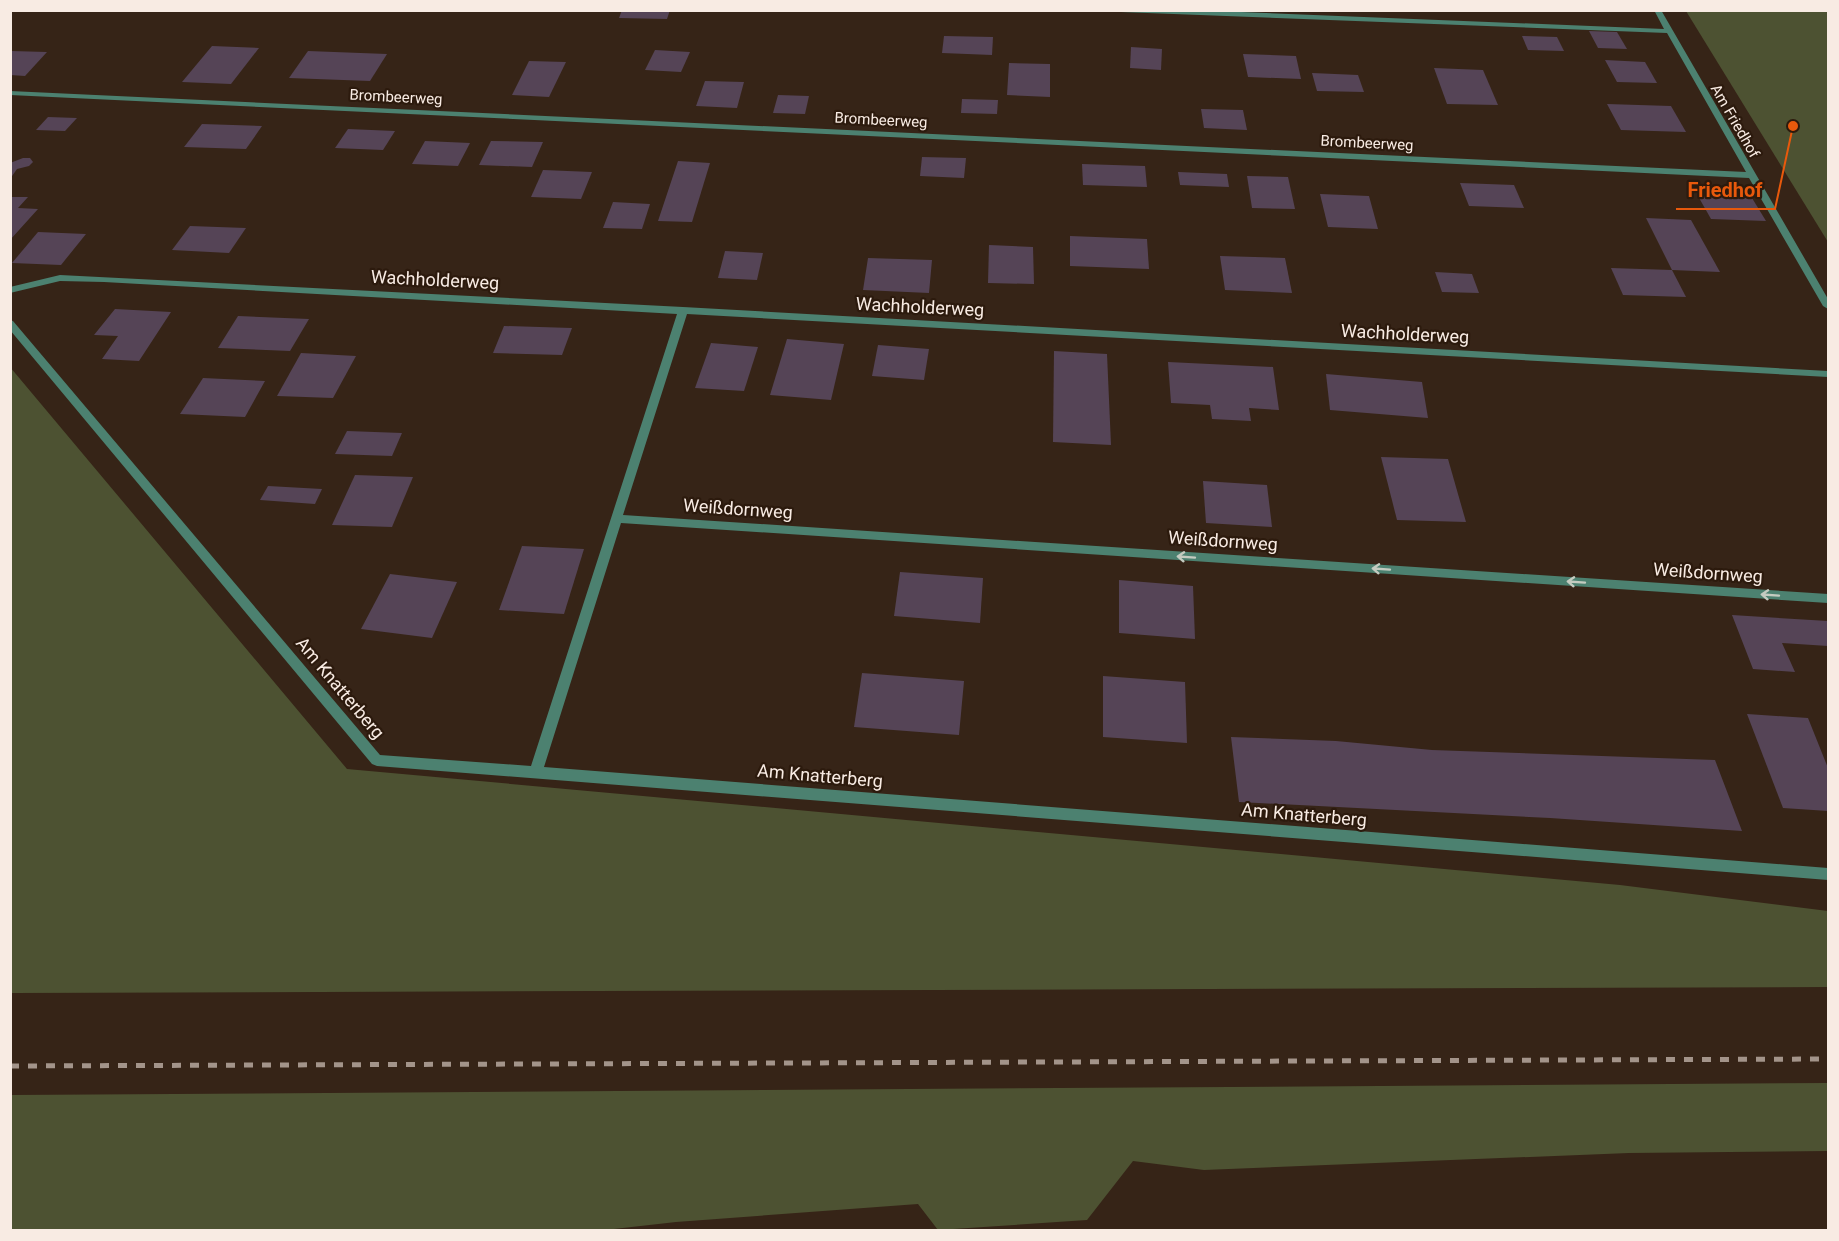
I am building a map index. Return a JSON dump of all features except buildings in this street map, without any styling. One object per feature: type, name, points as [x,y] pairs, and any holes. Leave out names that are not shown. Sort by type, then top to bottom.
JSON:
[{"type":"street","points":[[1121,10],[1668,32]]},
{"type":"street","name":"Am Friedhof","points":[[1657,10],[1750,175],[1828,306]]},
{"type":"street","name":"Brombeerweg","points":[[10,93],[1750,175]]},
{"type":"street","name":"Wachholderweg","points":[[10,290],[60,278],[104,279],[1828,374]]},
{"type":"street","points":[[536,771],[683,310]]},
{"type":"street","name":"Am Knatterberg","points":[[10,323],[377,760],[1828,874]]},
{"type":"street","name":"Weißdornweg","points":[[615,519],[1828,599]]},
{"type":"green space","points":[[1686,11],[1828,11],[1828,242]]},
{"type":"green space","points":[[10,367],[347,769],[1620,885],[1828,911],[1828,987],[11,993]]},
{"type":"green space","points":[[1828,1083],[1828,1151],[1629,1153],[1204,1170],[1133,1161],[1087,1220],[938,1230],[918,1204],[676,1222],[605,1230],[11,1230],[11,1095]]},
{"type":"railway","points":[[10,1066],[1828,1059]]},
{"type":"place","name":"Friedhof","points":[[1793,126]]}]
